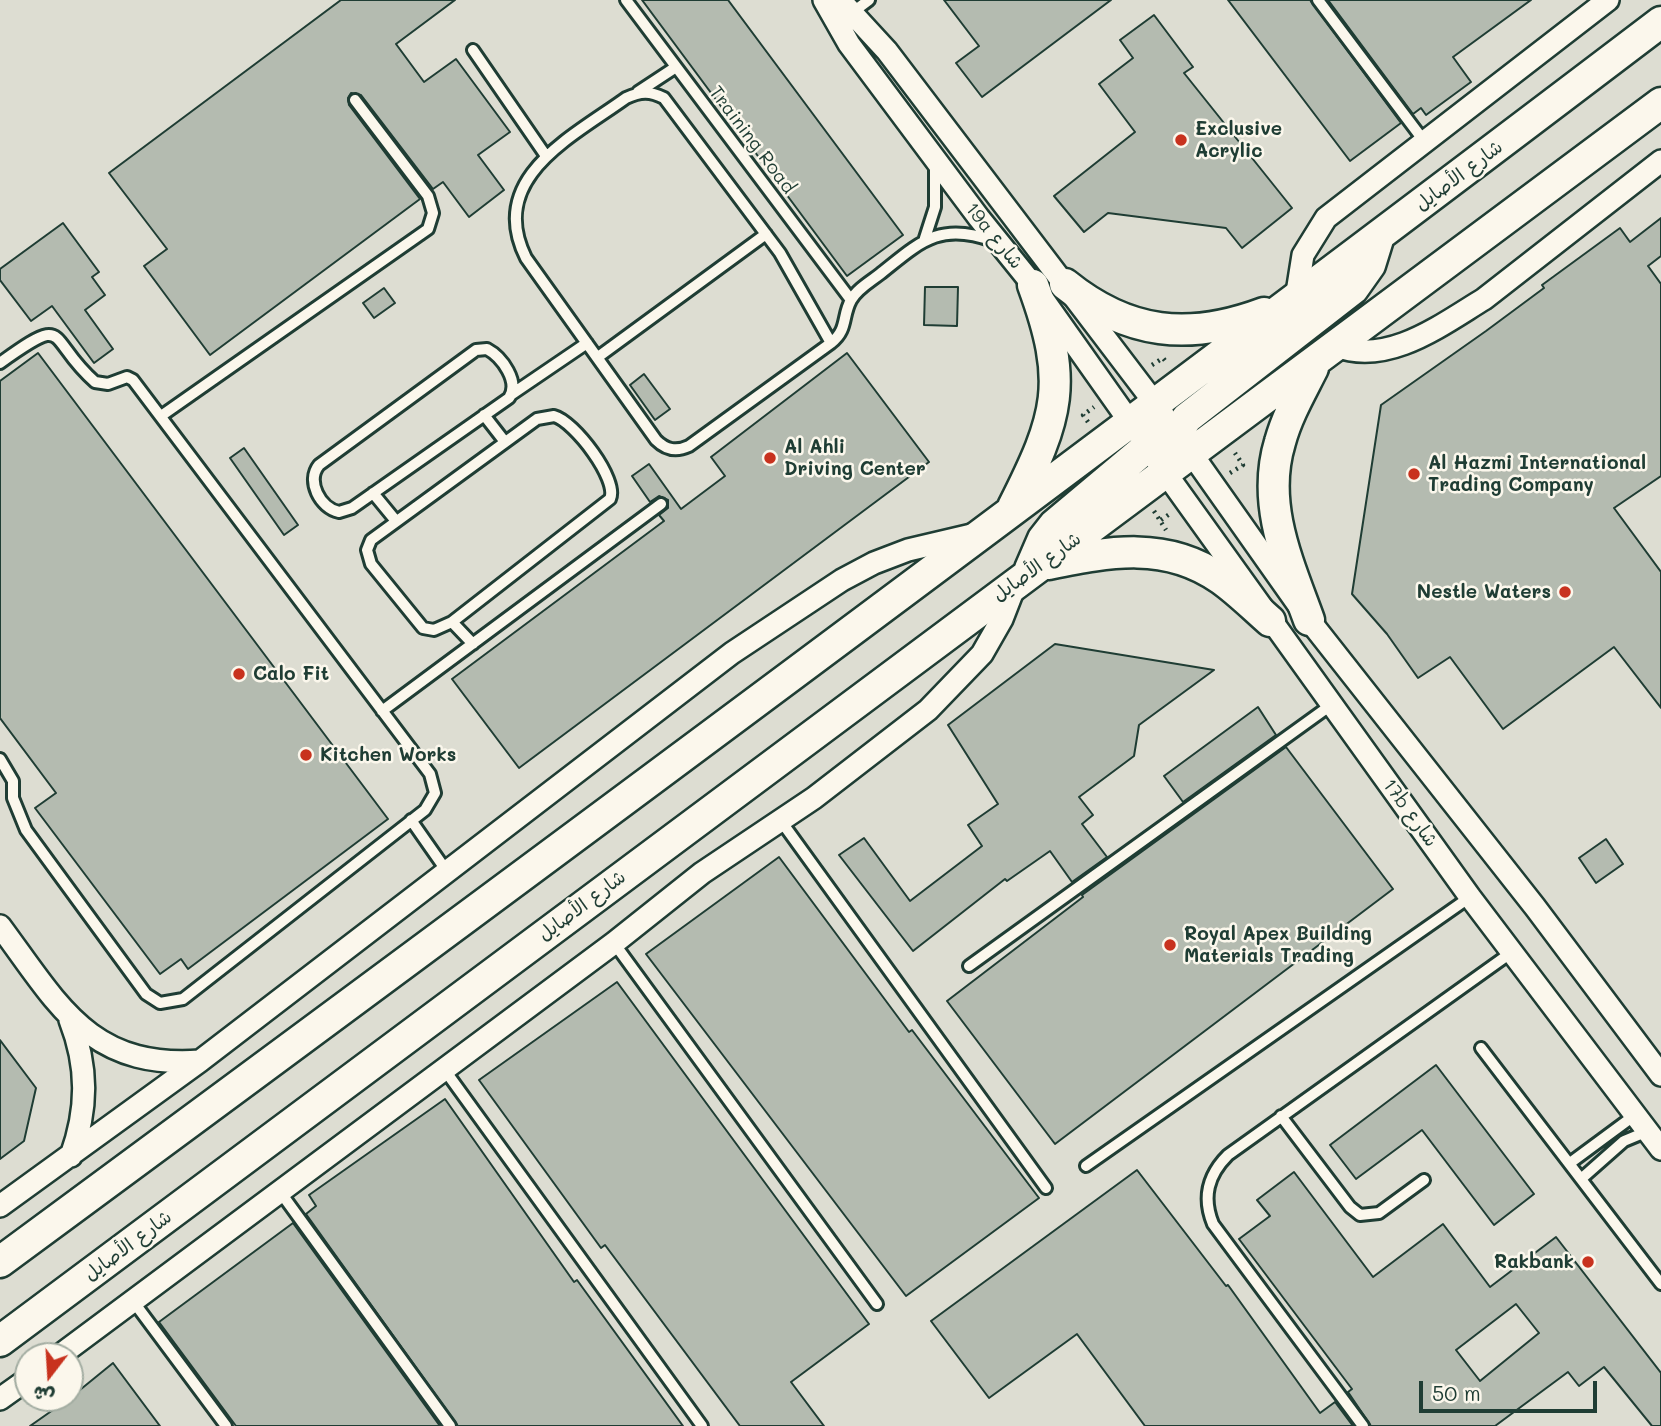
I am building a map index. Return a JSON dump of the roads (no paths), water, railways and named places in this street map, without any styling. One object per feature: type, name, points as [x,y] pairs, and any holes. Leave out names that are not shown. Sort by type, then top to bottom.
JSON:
[{"type":"main road","name":"شارع الأصايل","points":[[1139,436],[1156,405],[1661,22]]},
{"type":"main road","points":[[1184,442],[1325,354],[1661,103]]},
{"type":"main road","points":[[1184,442],[1200,406],[1353,289],[1370,265],[1379,236]]},
{"type":"main road","points":[[1065,284],[1117,317],[1157,329],[1203,330],[1225,326],[1293,301]]},
{"type":"main road","points":[[1011,511],[1041,451],[1056,396],[1054,351],[1033,285]]},
{"type":"main road","points":[[1309,620],[1278,531],[1272,492],[1280,441],[1325,354]]},
{"type":"main road","points":[[0,1262],[978,534],[1011,511],[1139,436]]},
{"type":"main road","points":[[1027,574],[1034,555],[1054,525],[1139,436]]},
{"type":"main road","name":"شارع الأصايل","points":[[0,1341],[1166,472],[1184,442]]},
{"type":"main road","points":[[1027,574],[1113,552],[1154,552],[1181,558],[1212,573],[1270,621]]},
{"type":"street","name":"19a شارع","points":[[824,0],[849,44],[1033,285],[1166,472]]},
{"type":"street","points":[[1293,301],[1298,270],[1317,229],[1337,209],[1608,0]]},
{"type":"street","name":"19a شارع","points":[[854,4],[1184,442]]},
{"type":"street","points":[[1325,354],[1380,352],[1457,315],[1484,299],[1661,161]]},
{"type":"street","name":"17b شارع","points":[[1184,442],[1309,620],[1535,907],[1661,1075]]},
{"type":"street","name":"17b شارع","points":[[1166,472],[1270,621],[1471,897],[1648,1125],[1661,1149]]},
{"type":"street","points":[[0,1206],[200,1061],[448,873],[678,692],[820,594],[874,564],[908,550],[978,534]]},
{"type":"street","points":[[78,1342],[281,1193],[711,867],[781,821],[908,726],[956,684],[989,642],[1027,574]]},
{"type":"street","points":[[0,926],[69,1018],[102,1042],[130,1054],[159,1061],[200,1061]]},
{"type":"street","points":[[69,1018],[82,1056],[85,1097],[83,1117],[71,1156]]},
{"type":"lane","name":"Training Road","points":[[626,0],[851,300]]},
{"type":"lane","points":[[1318,0],[1424,141]]},
{"type":"lane","points":[[473,51],[546,156]]},
{"type":"lane","points":[[676,67],[546,156],[531,173],[518,198],[515,212],[518,241],[526,258],[656,440],[668,449],[689,446],[831,343],[845,326],[851,300],[925,238],[935,207],[935,159]]},
{"type":"lane","points":[[638,92],[652,92],[664,98],[766,234],[804,291],[831,343]]},
{"type":"lane","points":[[161,416],[428,229],[433,213],[428,196],[355,100]]},
{"type":"lane","points":[[598,357],[766,234]]},
{"type":"lane","points":[[925,238],[970,235],[999,243]]},
{"type":"lane","points":[[0,363],[35,338],[54,335],[95,382],[108,384],[127,377],[133,380],[433,780],[433,800],[183,999],[160,1003],[146,995],[26,830],[13,798],[13,781],[0,759]]},
{"type":"lane","points":[[512,394],[512,380],[495,354],[487,349],[477,350],[315,470],[313,486],[334,511],[346,512],[587,343]]},
{"type":"lane","points":[[484,415],[505,442]]},
{"type":"lane","points":[[561,417],[573,426],[612,482],[612,495],[607,503],[452,621],[434,630],[422,628],[371,564],[367,550],[370,540],[396,522],[537,419],[561,417]]},
{"type":"lane","points":[[373,493],[396,522]]},
{"type":"lane","points":[[382,711],[661,505]]},
{"type":"lane","points":[[452,621],[473,644]]},
{"type":"lane","points":[[969,966],[1331,705]]},
{"type":"lane","points":[[411,820],[448,873]]},
{"type":"lane","points":[[781,821],[1046,1188]]},
{"type":"lane","points":[[1087,1166],[1471,897]]},
{"type":"lane","points":[[614,943],[877,1304]]},
{"type":"lane","points":[[1363,1426],[1220,1234],[1208,1212],[1208,1187],[1219,1164],[1281,1116],[1512,952]]},
{"type":"lane","points":[[1481,1048],[1661,1284]]},
{"type":"lane","points":[[444,1069],[702,1426]]},
{"type":"lane","points":[[1281,1116],[1350,1207],[1360,1215],[1379,1213],[1424,1180]]},
{"type":"lane","points":[[1570,1163],[1648,1125]]},
{"type":"lane","points":[[1581,1179],[1648,1125]]},
{"type":"lane","points":[[281,1193],[450,1426]]},
{"type":"lane","points":[[133,1301],[226,1426]]},
{"type":"place","name":"Exclusive Acrylic","points":[[1181,140]]},
{"type":"place","name":"Al Ahli Driving Center","points":[[770,458]]},
{"type":"place","name":"Al Hazmi International Trading Company","points":[[1414,474]]},
{"type":"place","name":"Nestle Waters","points":[[1565,592]]},
{"type":"place","name":"Calo Fit","points":[[239,674]]},
{"type":"place","name":"Kitchen Works","points":[[306,755]]},
{"type":"place","name":"Royal Apex Building Materials Trading","points":[[1170,945]]},
{"type":"place","name":"Rakbank","points":[[1588,1262]]}]
